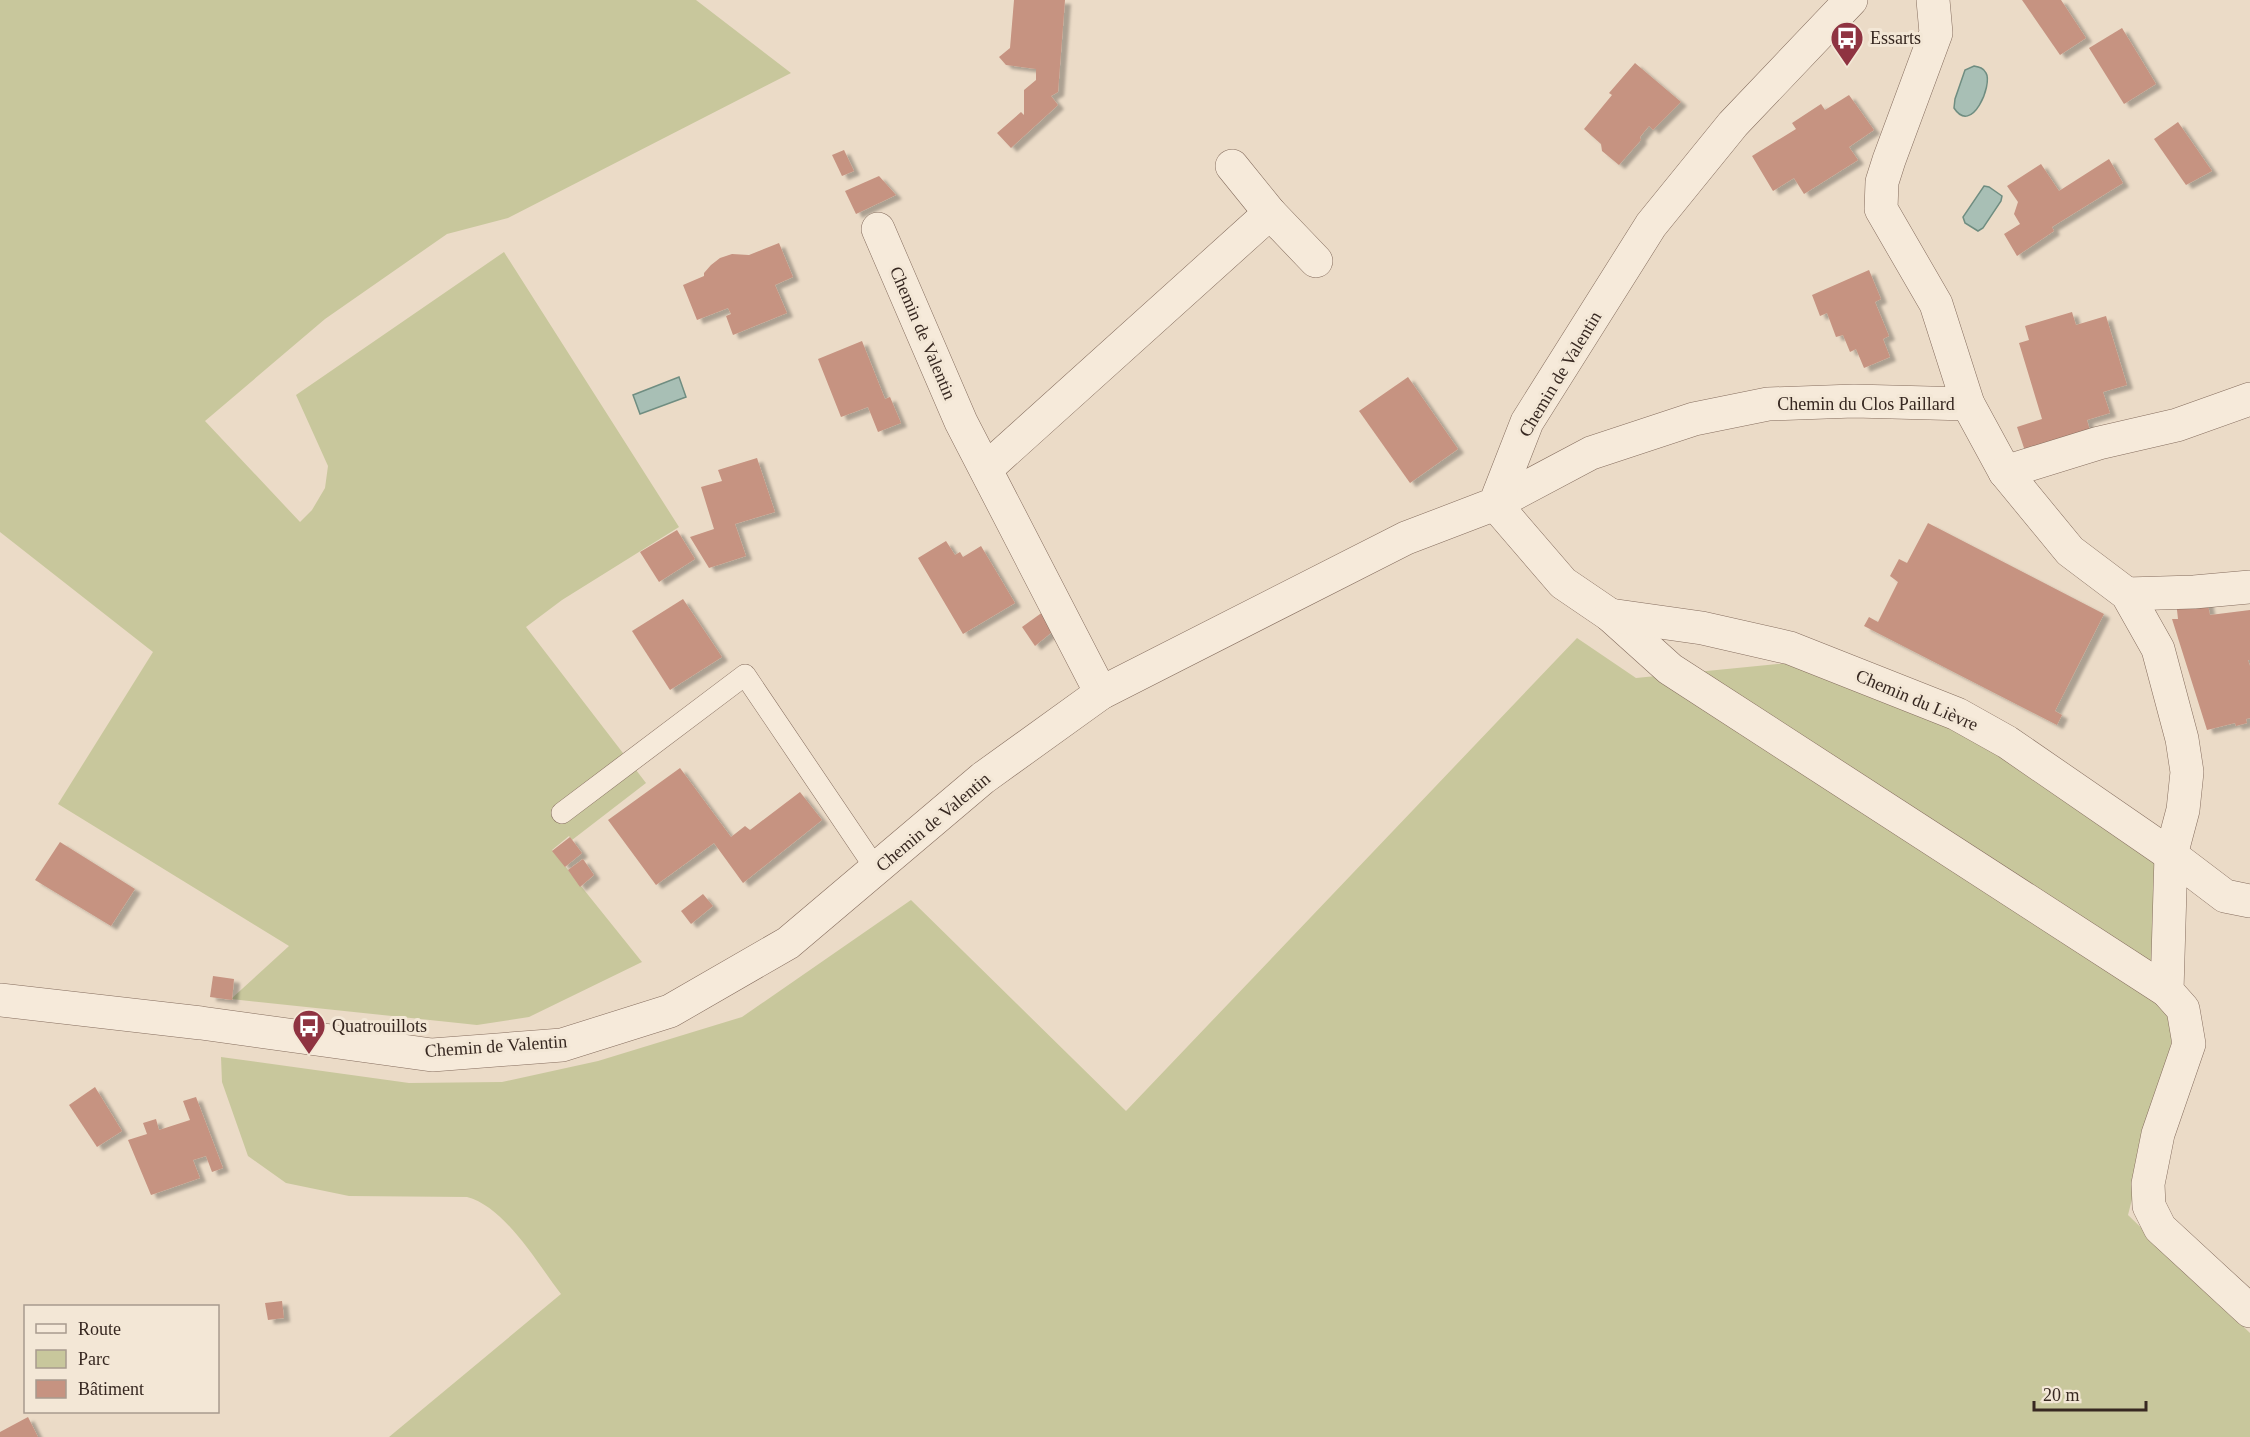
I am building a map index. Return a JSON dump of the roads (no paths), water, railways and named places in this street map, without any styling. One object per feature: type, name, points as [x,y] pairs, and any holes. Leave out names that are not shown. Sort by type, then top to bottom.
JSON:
[{"type":"street","name":"Chemin de Valentin","points":[[0,1000],[201,1023],[432,1055],[562,1045],[670,1011],[788,944],[983,778],[1101,693],[1406,538],[1495,504],[1527,422],[1651,225],[1733,124],[1851,0]]},
{"type":"street","name":"Chemin du Clos Paillard","points":[[1933,0],[1936,33],[1882,182],[1881,209],[1936,304],[1968,404],[2005,472],[2070,550],[2127,594],[2158,649],[2182,739],[2187,772],[2183,810],[2171,855],[2167,991]]},
{"type":"street","points":[[1232,166],[1270,213],[1317,261]]},
{"type":"street","points":[[986,470],[1270,213]]},
{"type":"street","name":"Chemin de Valentin","points":[[878,229],[961,422],[1101,693]]},
{"type":"street","points":[[2005,472],[2098,443],[2177,425],[2250,399]]},
{"type":"street","name":"Chemin du Clos Paillard","points":[[1495,504],[1591,453],[1694,419],[1768,404],[1854,401],[1968,404]]},
{"type":"street","name":"Chemin du Lièvre","points":[[1495,504],[1563,583],[1610,615],[1670,669],[2167,991]]},
{"type":"street","points":[[2127,594],[2194,592],[2250,586]]},
{"type":"street","name":"Chemin du Lièvre","points":[[1610,615],[1702,628],[1790,648],[1957,714],[2007,742],[2171,855],[2225,896],[2250,901]]},
{"type":"street","points":[[2167,991],[2183,1009],[2189,1044],[2157,1134],[2148,1184],[2149,1206],[2160,1228],[2250,1311]]},
{"type":"lane","points":[[562,813],[745,675],[876,869]]},
{"type":"place","name":"Essarts","points":[[1847,67]]},
{"type":"place","name":"Quatrouillots","points":[[309,1055]]}]
